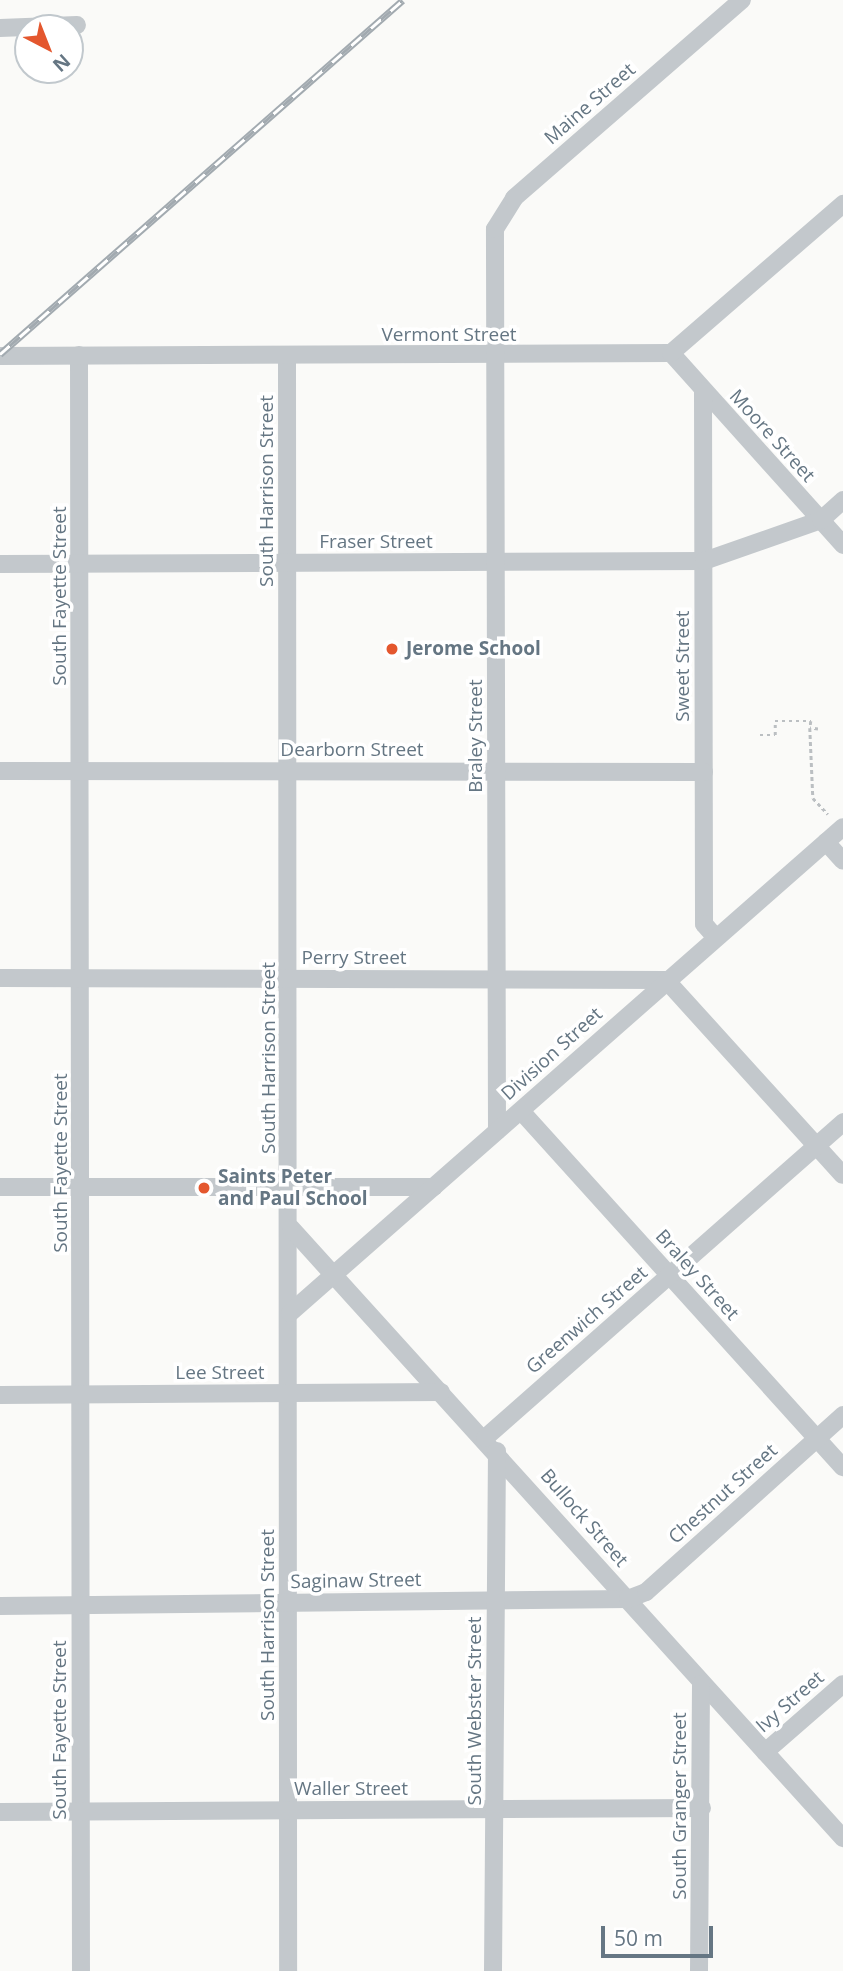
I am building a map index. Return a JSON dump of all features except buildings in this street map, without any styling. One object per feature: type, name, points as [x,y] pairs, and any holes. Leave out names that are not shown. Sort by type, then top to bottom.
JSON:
[{"type":"street","name":"Maine Street","points":[[494,256],[495,229],[514,198],[742,0]]},
{"type":"street","points":[[671,354],[843,204]]},
{"type":"street","name":"Braley Street","points":[[494,256],[497,563],[496,1132]]},
{"type":"street","name":"Vermont Street","points":[[0,356],[495,357],[671,354]]},
{"type":"street","name":"Moore Street","points":[[671,354],[843,545]]},
{"type":"street","name":"South Fayette Street","points":[[79,355],[82,978],[80,1971]]},
{"type":"street","name":"South Harrison Street","points":[[287,355],[291,1228],[288,1971]]},
{"type":"street","name":"Sweet Street","points":[[703,391],[704,924],[716,938]]},
{"type":"street","points":[[821,520],[843,500]]},
{"type":"street","name":"Fraser Street","points":[[0,564],[704,561],[821,520]]},
{"type":"street","name":"Dearborn Street","points":[[0,771],[704,772]]},
{"type":"street","name":"Division Street","points":[[290,1313],[843,827]]},
{"type":"street","points":[[826,842],[843,861]]},
{"type":"street","name":"Perry Street","points":[[0,978],[666,980]]},
{"type":"street","points":[[666,980],[843,1175]]},
{"type":"street","name":"Braley Street","points":[[521,1111],[843,1468]]},
{"type":"street","name":"Greenwich Street","points":[[491,1444],[668,1276],[843,1122]]},
{"type":"street","points":[[0,1187],[434,1186]]},
{"type":"street","name":"Bullock Street","points":[[291,1228],[491,1444],[701,1684],[843,1838]]},
{"type":"street","name":"Lee Street","points":[[0,1395],[440,1392]]},
{"type":"street","name":"Chestnut Street","points":[[628,1599],[646,1591],[843,1415]]},
{"type":"street","name":"South Webster Street","points":[[491,1444],[497,1601],[493,1971]]},
{"type":"street","name":"Saginaw Street","points":[[0,1606],[628,1599]]},
{"type":"street","name":"South Granger Street","points":[[699,1971],[701,1684]]},
{"type":"street","name":"Ivy Street","points":[[765,1752],[843,1684]]},
{"type":"street","name":"Waller Street","points":[[0,1812],[702,1808]]},
{"type":"path","points":[[760,735],[775,735],[775,721],[811,721],[813,798],[828,814]]},
{"type":"path","points":[[810,728],[818,729]]},
{"type":"railway","points":[[0,354],[403,0]]},
{"type":"place","name":"Jerome School","points":[[392,649]]},
{"type":"place","name":"Saints Peter and Paul School","points":[[204,1188]]}]
